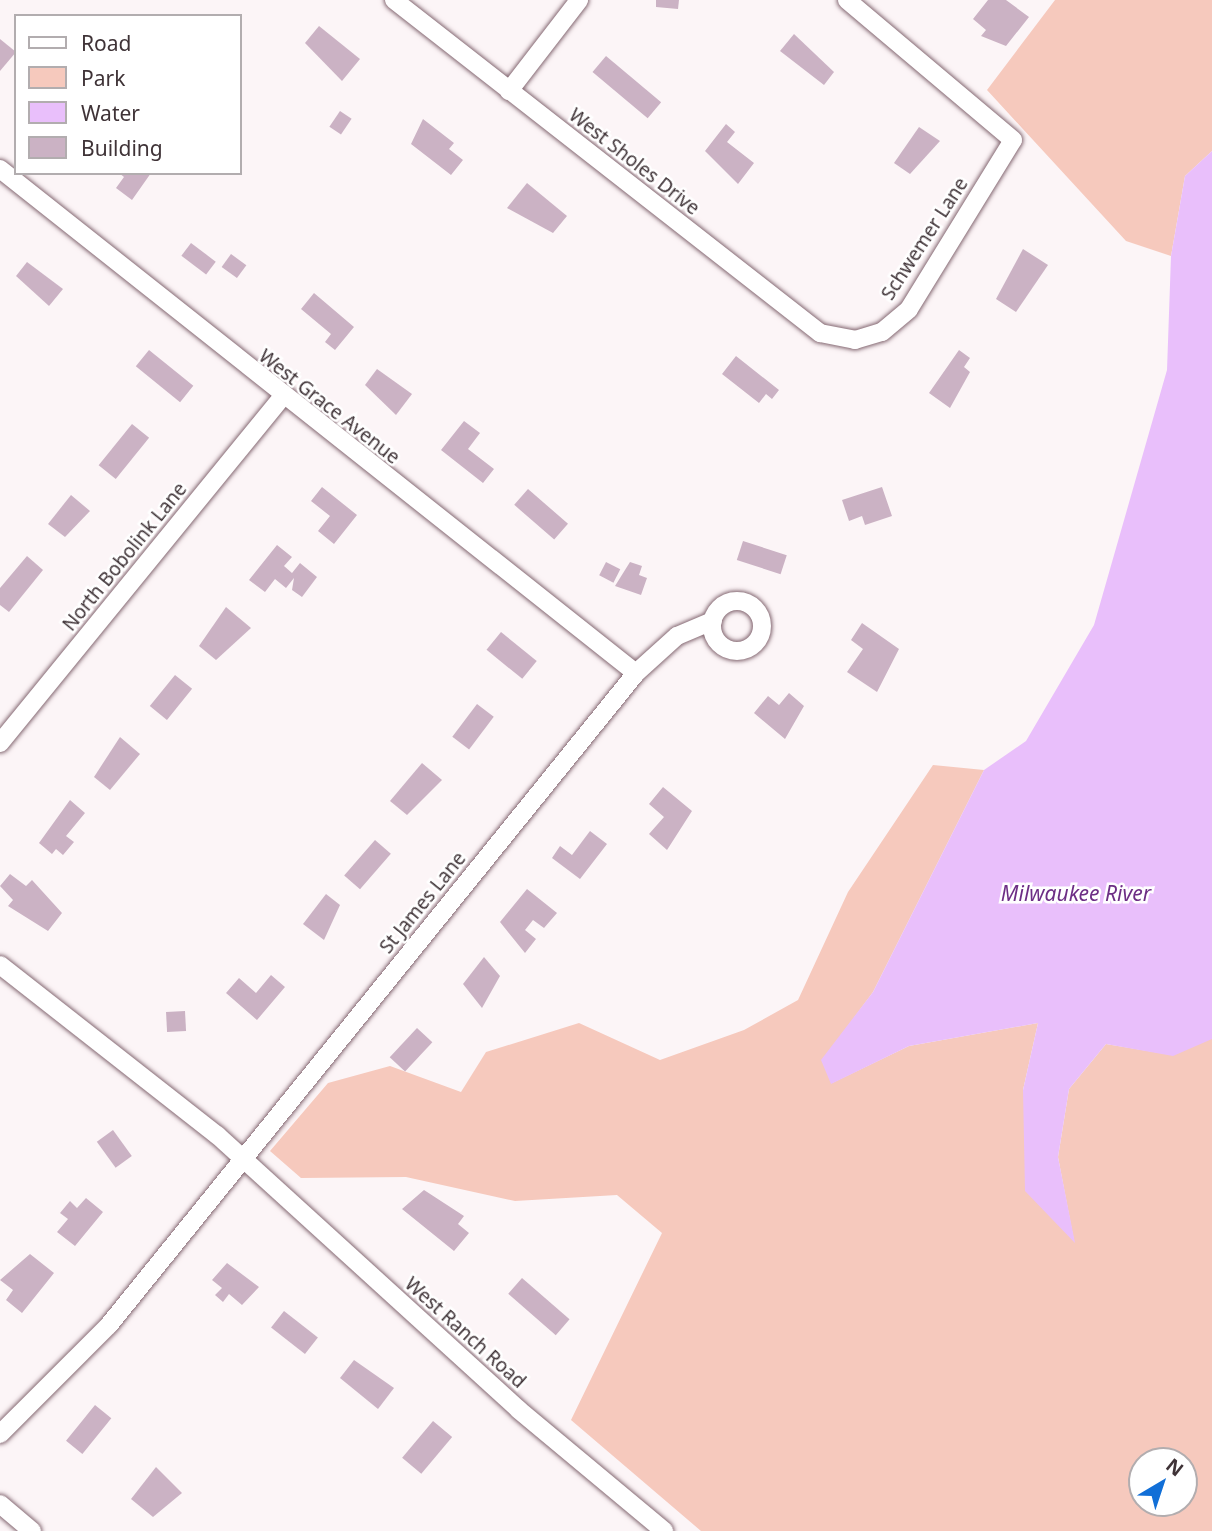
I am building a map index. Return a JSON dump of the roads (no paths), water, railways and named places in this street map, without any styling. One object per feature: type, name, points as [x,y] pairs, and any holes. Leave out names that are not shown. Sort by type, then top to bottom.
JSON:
[{"type":"street","name":"West Sholes Drive","points":[[394,0],[820,333],[855,340]]},
{"type":"street","points":[[509,91],[579,0]]},
{"type":"street","name":"Schwemer Lane","points":[[847,0],[1013,140],[909,309],[882,332],[855,340]]},
{"type":"street","name":"West Grace Avenue","points":[[0,169],[282,397],[636,673]]},
{"type":"street","name":"North Bobolink Lane","points":[[0,743],[282,397]]},
{"type":"street","name":"St James Lane","points":[[0,1434],[109,1325],[636,673],[677,636],[713,621]]},
{"type":"street","points":[[0,965],[218,1135],[244,1159]]},
{"type":"street","name":"West Ranch Road","points":[[244,1159],[519,1410],[664,1531]]},
{"type":"street","points":[[0,1504],[32,1531]]},
{"type":"water","name":"Milwaukee River","points":[[1212,151],[1212,1039],[1173,1056],[1106,1044],[1069,1089],[1058,1157],[1075,1243],[1025,1191],[1023,1090],[1038,1023],[909,1046],[831,1084],[821,1060],[873,992],[984,770],[1026,741],[1094,625],[1167,370],[1171,256],[1185,176]]}]
